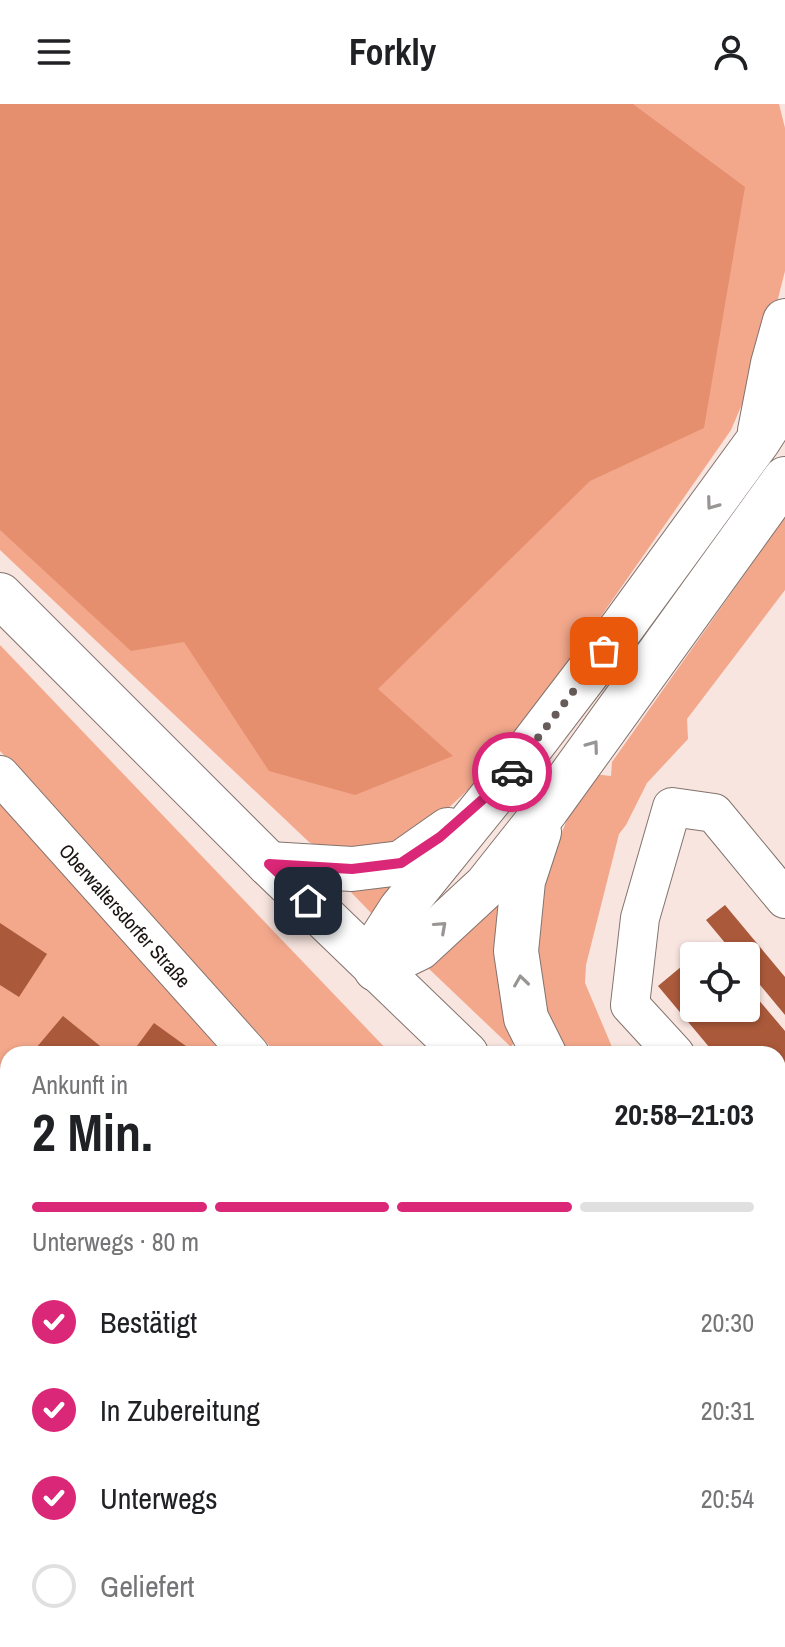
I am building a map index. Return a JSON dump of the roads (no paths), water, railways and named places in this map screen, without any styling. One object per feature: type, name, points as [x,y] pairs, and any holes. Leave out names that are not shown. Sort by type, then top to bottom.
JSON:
[{"type":"main road","points":[[758,441],[785,321]]},
{"type":"main road","points":[[376,969],[383,937],[401,909],[507,778],[623,626],[758,441],[785,399]]},
{"type":"main road","points":[[376,969],[419,948],[486,886],[547,809],[785,479]]},
{"type":"main road","points":[[0,595],[269,864],[458,1046]]},
{"type":"main road","points":[[269,864],[352,869],[401,863],[440,837],[507,778]]},
{"type":"main road","points":[[540,1046],[526,1018],[516,951],[523,881],[547,809]]},
{"type":"street","name":"Oberwaltersdorfer Straße","points":[[0,775],[243,1046]]},
{"type":"street","points":[[668,1046],[630,1005],[640,918],[672,807],[714,813],[785,899]]}]
